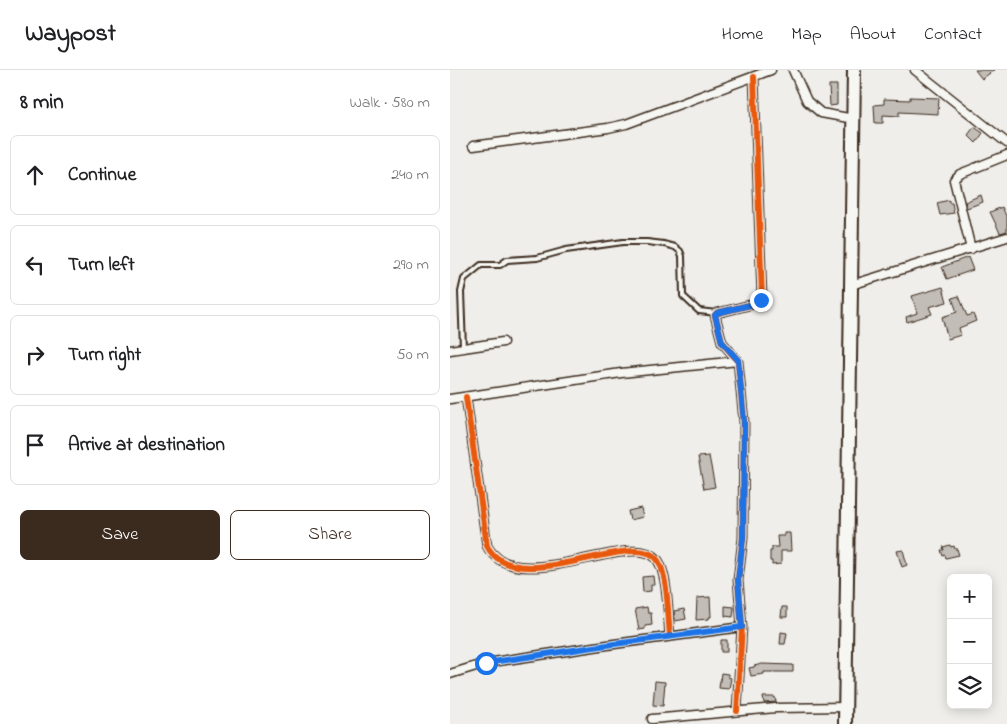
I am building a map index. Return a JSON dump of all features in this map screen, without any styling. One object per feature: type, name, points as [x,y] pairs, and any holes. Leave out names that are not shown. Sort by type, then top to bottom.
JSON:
[{"type":"main road","points":[[845,724],[856,71]]},
{"type":"street","points":[[474,146],[626,124],[771,70]]},
{"type":"street","points":[[793,70],[807,101],[821,113],[854,118]]},
{"type":"street","points":[[915,70],[1007,143]]},
{"type":"street","points":[[737,711],[742,627],[738,580],[743,538],[744,432],[738,360],[722,342],[715,316],[717,313],[758,303],[762,297],[754,76]]},
{"type":"street","points":[[971,249],[954,180],[960,174],[1007,155]]},
{"type":"street","points":[[851,285],[1007,237]]},
{"type":"street","points":[[450,350],[503,342]]},
{"type":"street","points":[[450,399],[621,373],[738,360]]},
{"type":"street","points":[[466,397],[487,546],[492,554],[509,564],[521,566],[564,564],[597,556],[640,551],[650,552],[662,566],[665,579],[670,636]]},
{"type":"street","points":[[450,674],[486,663],[742,627]]},
{"type":"street","points":[[652,719],[776,708],[845,707]]},
{"type":"lane","points":[[462,348],[461,292],[464,279],[481,265],[500,265],[507,260],[537,258],[566,250],[624,242],[647,242],[675,247],[682,256],[684,296],[699,311],[717,313]]},
{"type":"building","points":[[975,70],[994,70],[982,79]]},
{"type":"building","points":[[829,85],[837,85],[837,105],[830,106]]},
{"type":"building","points":[[910,97],[939,98],[938,114],[899,112],[899,116],[883,115],[883,123],[875,123],[874,105],[884,104],[884,99],[910,100]]},
{"type":"building","points":[[974,127],[983,133],[976,143],[968,135]]},
{"type":"building","points":[[981,195],[983,202],[967,208],[965,202]]},
{"type":"building","points":[[949,200],[949,203],[952,203],[954,213],[940,215],[937,203]]},
{"type":"building","points":[[1002,207],[1007,218],[1007,231],[1000,233],[990,212]]},
{"type":"building","points":[[968,257],[973,270],[947,279],[942,267]]},
{"type":"building","points":[[943,287],[947,302],[929,307],[932,314],[907,322],[906,317],[917,313],[912,296]]},
{"type":"building","points":[[959,296],[967,316],[973,314],[976,321],[959,328],[961,335],[948,339],[942,317],[957,312],[952,298]]},
{"type":"building","points":[[709,456],[715,487],[704,489],[698,457]]},
{"type":"building","points":[[641,508],[643,517],[630,520],[628,511]]},
{"type":"building","points":[[784,533],[790,533],[791,551],[781,551],[781,564],[772,565],[770,551],[772,551],[772,547],[778,547],[777,536],[784,536]]},
{"type":"building","points":[[950,545],[957,549],[959,555],[946,558],[941,550],[944,550],[943,547]]},
{"type":"building","points":[[903,550],[907,565],[902,567],[897,551]]},
{"type":"building","points":[[653,576],[654,585],[651,585],[651,591],[643,592],[642,577]]},
{"type":"building","points":[[710,597],[711,617],[709,619],[696,620],[697,598]]},
{"type":"building","points":[[725,606],[734,607],[733,617],[725,616]]},
{"type":"building","points":[[647,607],[648,613],[651,613],[652,625],[645,626],[645,629],[639,630],[635,609]]},
{"type":"building","points":[[782,607],[787,607],[787,617],[781,617]]},
{"type":"building","points":[[684,609],[686,619],[675,621],[674,611]]},
{"type":"building","points":[[781,632],[787,633],[785,644],[780,644]]},
{"type":"building","points":[[721,640],[727,640],[727,652],[721,652]]},
{"type":"building","points":[[762,664],[793,665],[793,672],[764,672],[764,674],[751,676],[749,668]]},
{"type":"building","points":[[721,673],[728,674],[728,677],[731,678],[729,689],[719,688]]},
{"type":"building","points":[[655,681],[665,682],[663,706],[653,705]]},
{"type":"building","points":[[763,697],[775,697],[776,702],[764,703]]},
{"type":"cycle path","points":[[737,711],[742,627],[738,580],[743,538],[744,422],[738,361],[722,342],[715,315],[758,303],[762,297],[754,77]]},
{"type":"cycle path","points":[[466,397],[487,546],[502,561],[522,567],[573,562],[623,552],[642,552],[656,558],[660,564],[665,583],[670,636]]},
{"type":"route","points":[[486,663],[742,627],[738,580],[743,538],[744,422],[738,360],[722,342],[715,315],[746,307],[761,300]]}]
